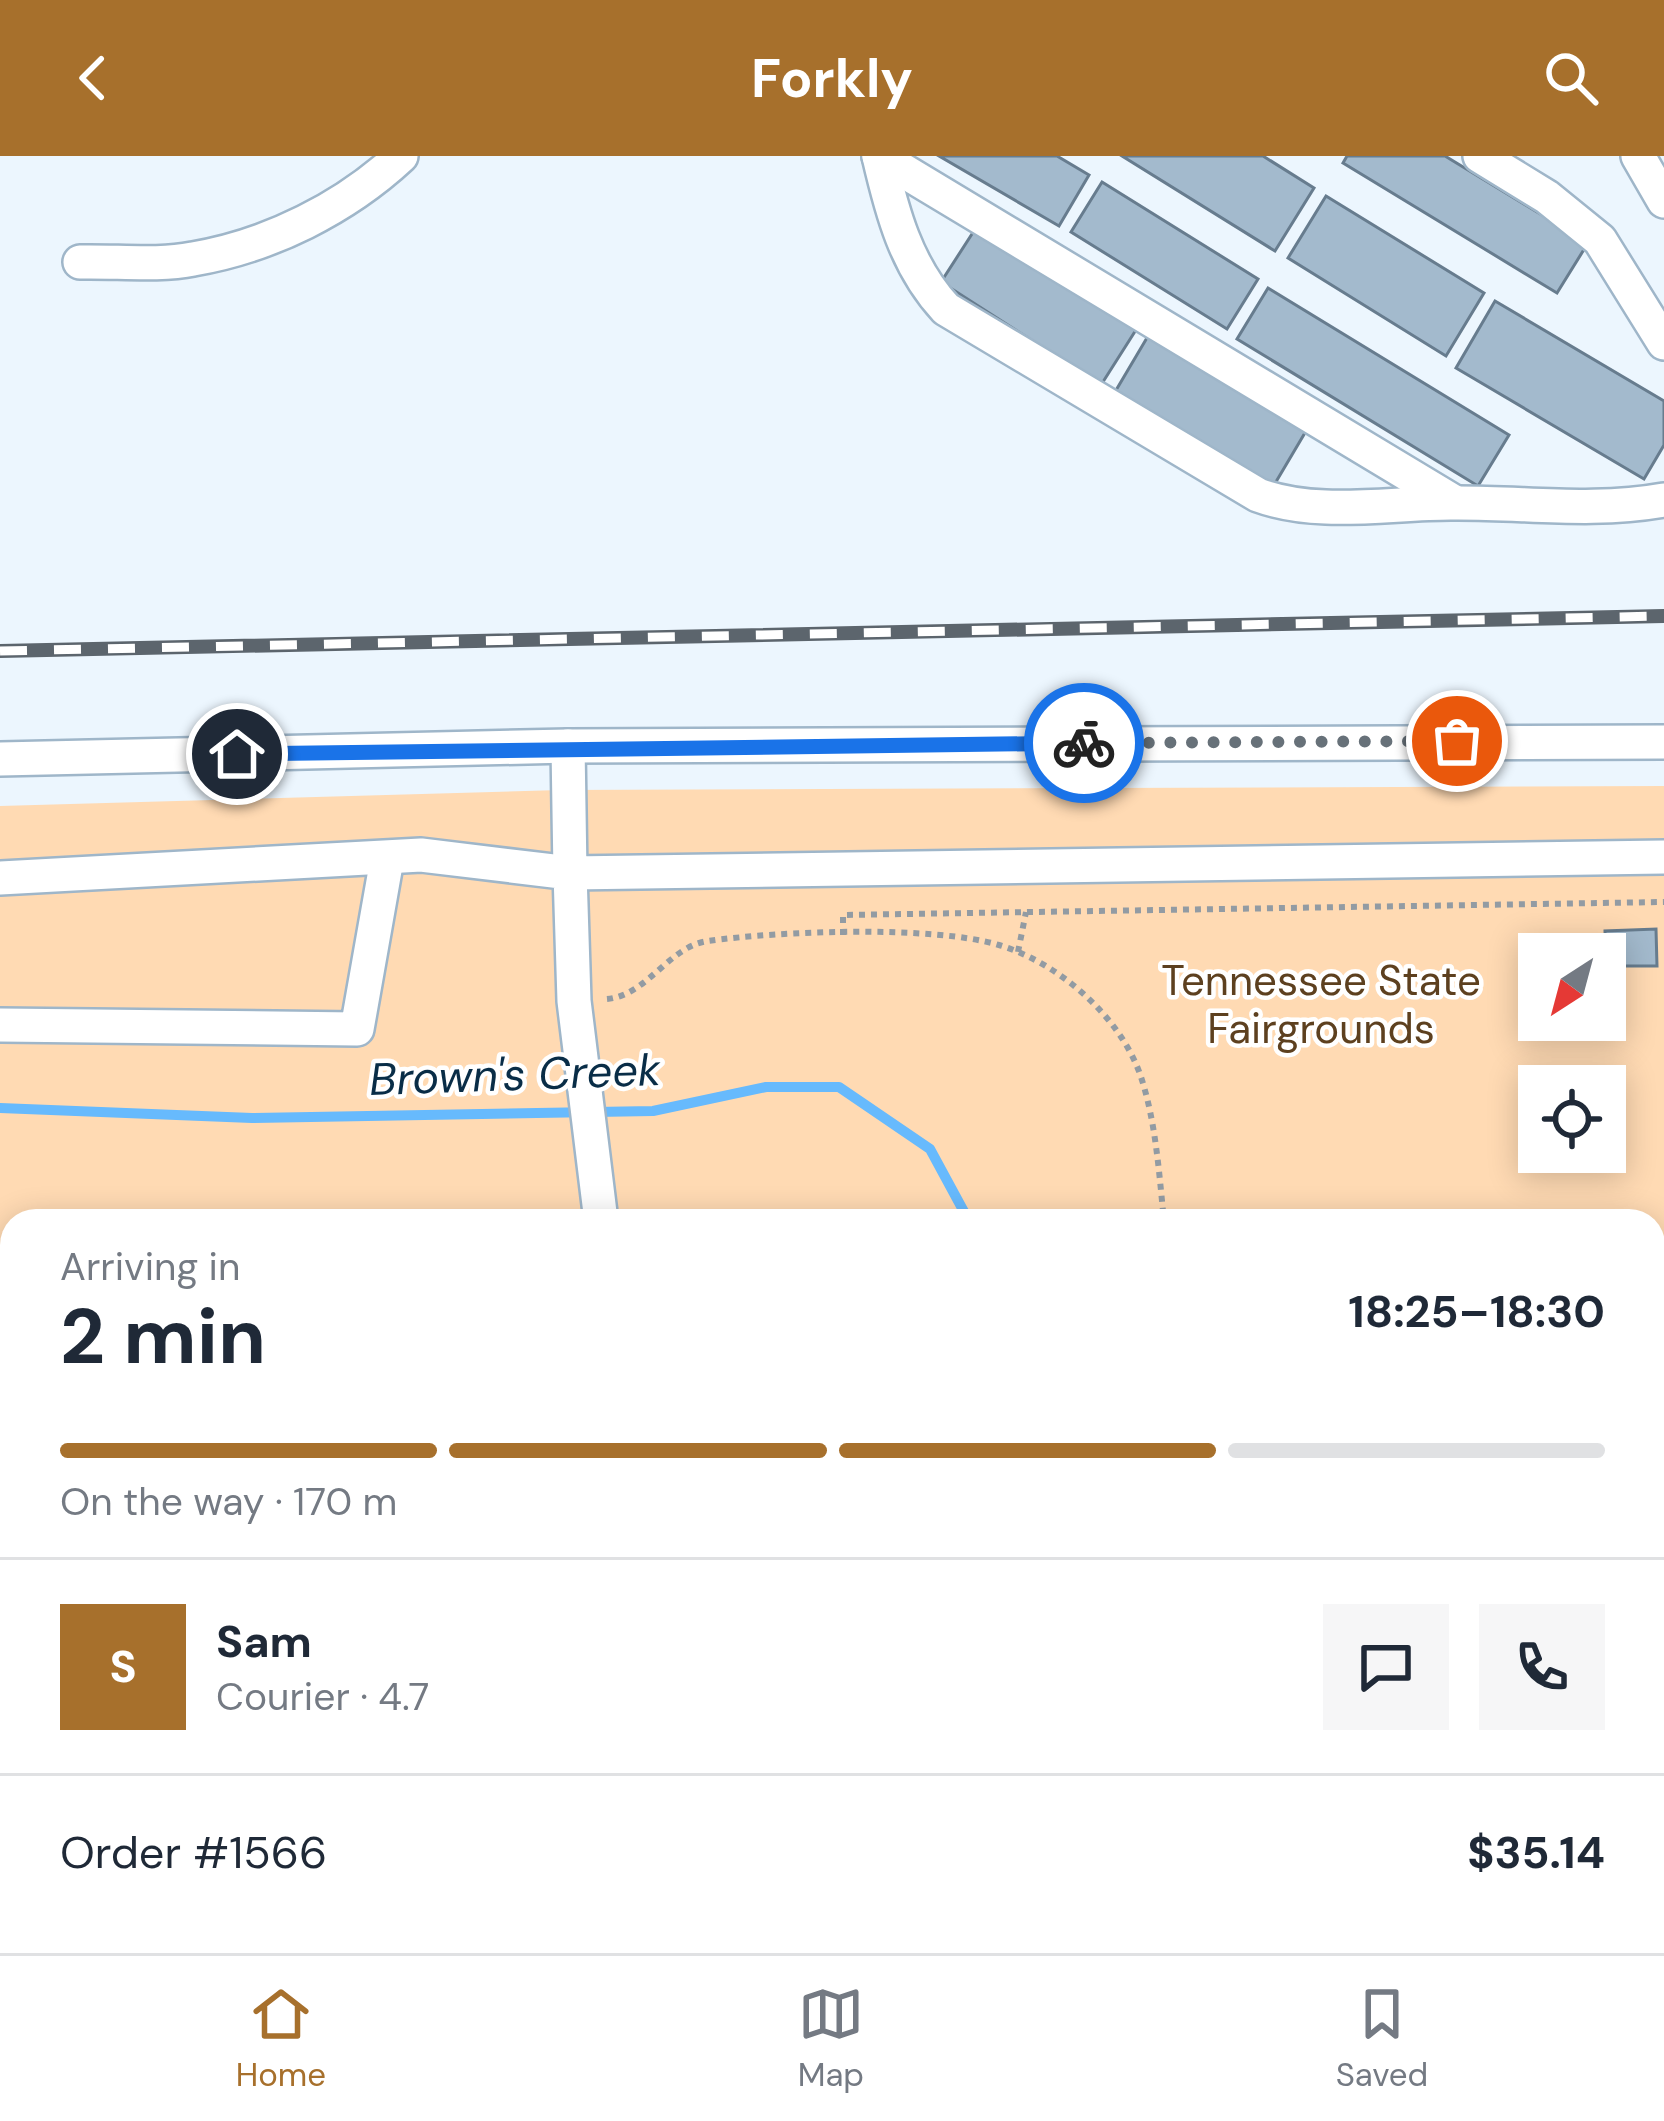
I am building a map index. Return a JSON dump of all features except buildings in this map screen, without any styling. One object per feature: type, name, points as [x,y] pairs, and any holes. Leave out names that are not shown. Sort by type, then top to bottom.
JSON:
[{"type":"street","points":[[80,262],[192,260],[274,235],[359,195],[401,156]]},
{"type":"street","points":[[879,156],[1455,502]]},
{"type":"street","points":[[879,156],[908,250],[923,284],[946,309],[1198,461],[1290,507],[1455,502],[1613,509],[1664,500]]},
{"type":"street","points":[[1480,156],[1547,197],[1600,240],[1664,343]]},
{"type":"street","points":[[1638,156],[1664,201]]},
{"type":"street","points":[[0,759],[568,746],[1664,742]]},
{"type":"street","points":[[568,746],[574,1001],[600,1209]]},
{"type":"street","points":[[0,878],[421,855],[570,873],[1664,857]]},
{"type":"street","points":[[0,1025],[357,1029],[388,859]]},
{"type":"path","points":[[843,935],[843,914],[1664,902]]},
{"type":"path","points":[[1018,952],[1026,912]]},
{"type":"path","points":[[574,1001],[618,998],[702,941],[843,935],[940,937],[996,944],[1018,952],[1082,992],[1113,1026],[1140,1075],[1162,1209]]},
{"type":"green space","name":"Tennessee State Fairgrounds","points":[[1664,786],[1664,1209],[0,1209],[0,806],[560,790]]},
{"type":"waterway","name":"Brown's Creek","points":[[0,1108],[252,1118],[653,1111],[766,1087],[839,1087],[930,1149],[962,1209]]},
{"type":"railway","points":[[0,651],[1664,616]]},
{"type":"way so far","points":[[1084,743],[1457,741]]},
{"type":"route","points":[[237,754],[568,746],[1084,743]]}]
